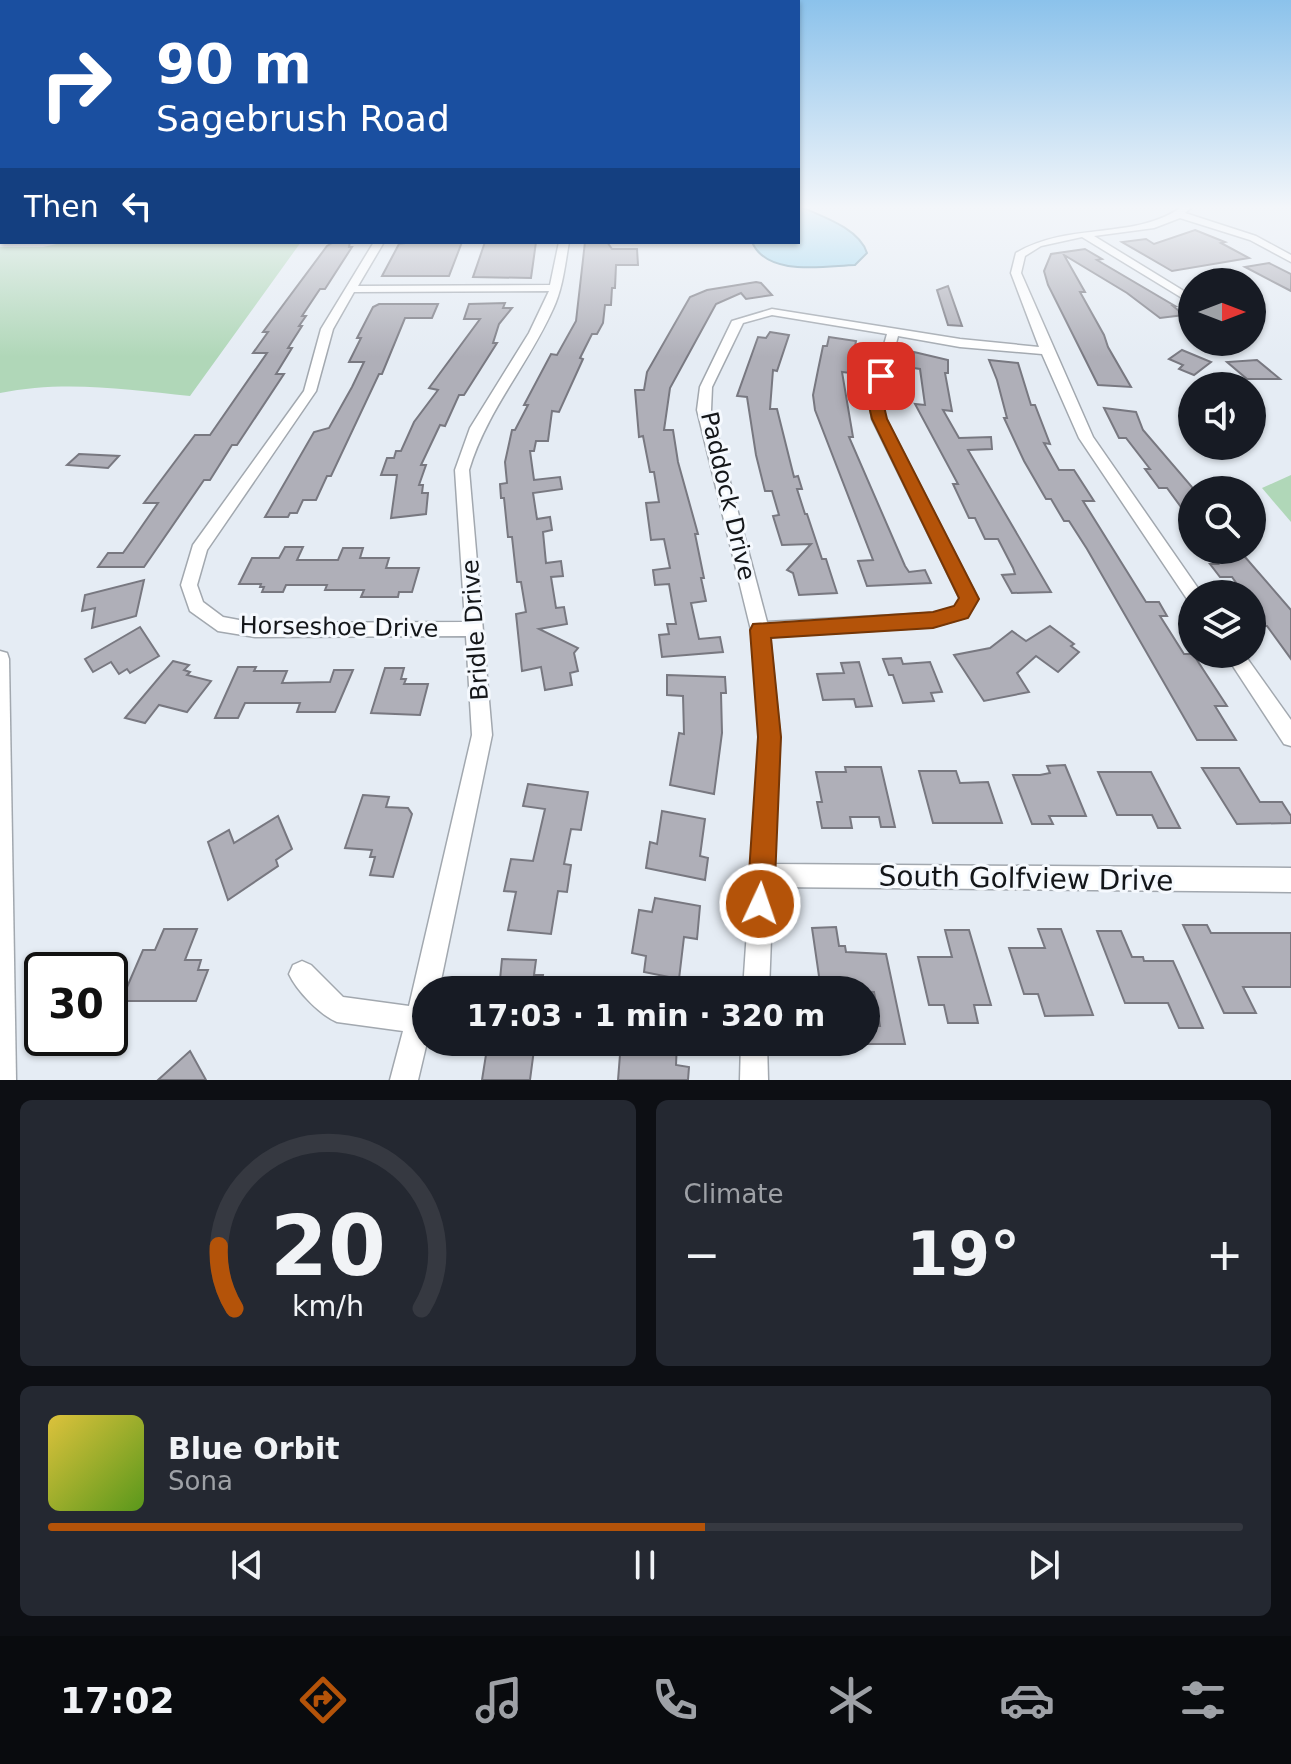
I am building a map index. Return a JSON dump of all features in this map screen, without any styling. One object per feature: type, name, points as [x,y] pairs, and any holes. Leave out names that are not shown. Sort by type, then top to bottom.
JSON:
[{"type":"street","name":"Horseshoe Drive","points":[[370,256],[327,329],[310,391],[199,549],[189,585],[196,606],[218,624],[255,630],[476,629]]},
{"type":"street","points":[[351,289],[554,288],[561,256]]},
{"type":"street","points":[[1020,256],[1016,273],[1086,438],[1183,580]]},
{"type":"street","points":[[1120,256],[1178,292]]},
{"type":"street","name":"Bridle Drive","points":[[429,976],[482,735],[462,470],[468,442],[545,315],[554,288]]},
{"type":"street","name":"Paddock Drive","points":[[757,976],[770,737],[760,630],[704,410],[706,387],[738,321],[755,314],[772,312],[893,332],[1047,351]]},
{"type":"street","points":[[760,630],[933,620],[961,612],[969,599],[879,419],[875,398],[893,332]]},
{"type":"street","points":[[0,659],[2,1080]]},
{"type":"street","points":[[1244,668],[1291,737]]},
{"type":"street","name":"South Golfview Drive","points":[[762,875],[1291,880]]},
{"type":"street","points":[[302,974],[337,1009],[412,1019]]},
{"type":"street","name":"Bridle Drive","points":[[404,1080],[412,1048]]},
{"type":"street","points":[[754,1056],[754,1080]]},
{"type":"green space","points":[[0,256],[291,256],[190,396],[71,386],[0,393]]},
{"type":"green space","points":[[1291,475],[1291,522],[1266,493],[1266,486]]},
{"type":"water","points":[[764,256],[864,256],[855,265],[813,267],[783,265]]},
{"type":"building","points":[[319,256],[346,256],[325,289],[320,289],[302,316],[306,316],[299,326],[302,326],[276,374],[284,374],[237,445],[232,445],[210,480],[204,480],[144,567],[98,567],[108,553],[123,553],[158,503],[144,503],[195,435],[210,435],[267,353],[253,353],[268,332],[263,332]]},
{"type":"building","points":[[392,256],[456,256],[449,276],[382,276]]},
{"type":"building","points":[[480,256],[534,256],[531,278],[473,277]]},
{"type":"building","points":[[583,256],[637,256],[638,265],[616,265],[615,288],[612,288],[611,305],[605,305],[603,323],[597,334],[592,334],[580,358],[583,359],[559,412],[552,411],[548,441],[536,441],[534,451],[530,451],[534,480],[560,477],[562,489],[533,493],[537,519],[550,517],[552,530],[543,532],[546,563],[561,561],[563,576],[551,577],[556,608],[564,607],[567,624],[539,629],[578,648],[574,653],[578,671],[570,673],[572,685],[545,690],[541,667],[522,671],[516,614],[526,612],[521,582],[517,582],[512,537],[508,537],[500,484],[507,483],[505,462],[512,430],[515,430],[528,405],[524,405],[551,354],[557,355],[576,321]]},
{"type":"building","points":[[1050,256],[1065,256],[1085,292],[1080,292],[1131,387],[1098,385],[1044,271]]},
{"type":"building","points":[[1066,256],[1098,256],[1102,259],[1097,260],[1178,310],[1178,316],[1160,318],[1127,293]]},
{"type":"building","points":[[1147,256],[1249,258],[1178,268],[1172,271]]},
{"type":"building","points":[[1269,263],[1291,274],[1291,291],[1266,278],[1266,268],[1245,267]]},
{"type":"building","points":[[756,282],[772,295],[746,299],[741,293],[716,304],[670,388],[664,430],[673,430],[678,462],[698,534],[695,534],[706,601],[691,603],[699,639],[720,637],[723,652],[662,657],[659,635],[669,634],[667,624],[676,624],[669,584],[655,585],[653,570],[670,568],[664,539],[651,540],[646,503],[659,502],[643,436],[639,437],[635,390],[644,390],[647,372],[690,297],[707,290]]},
{"type":"building","points":[[948,286],[962,326],[948,325],[937,290]]},
{"type":"building","points":[[505,303],[503,308],[512,308],[499,324],[493,343],[497,343],[464,395],[459,395],[445,426],[440,425],[421,465],[426,465],[419,485],[423,485],[422,493],[428,493],[426,514],[391,518],[397,475],[381,475],[387,458],[394,458],[396,451],[401,451],[414,422],[438,390],[429,388],[480,319],[464,319],[469,304]]},
{"type":"building","points":[[379,304],[438,304],[432,318],[405,318],[382,374],[379,374],[331,476],[327,476],[316,500],[303,500],[297,513],[290,513],[288,517],[265,517],[314,432],[329,428],[352,387],[364,362],[349,362],[373,307]]},
{"type":"building","points":[[770,332],[789,335],[777,371],[773,370],[770,409],[777,409],[794,477],[798,476],[802,489],[797,489],[805,514],[822,559],[826,559],[837,593],[799,595],[793,573],[787,570],[811,544],[782,545],[773,516],[779,515],[772,491],[765,491],[756,455],[747,397],[737,396],[758,337],[766,338]]},
{"type":"building","points":[[829,337],[856,341],[850,373],[842,372],[853,437],[849,437],[905,566],[909,572],[925,570],[931,583],[867,586],[858,561],[873,560],[815,410],[813,395],[823,346],[827,346]]},
{"type":"building","points":[[914,352],[948,360],[948,373],[945,373],[952,411],[943,410],[959,438],[991,437],[992,449],[968,450],[1051,592],[1012,593],[1002,575],[1015,574],[998,539],[985,539],[975,518],[969,518],[953,484],[958,484],[915,404],[925,405],[920,369],[913,368]]},
{"type":"building","points":[[1178,353],[1178,356],[1196,356],[1211,362],[1198,372],[1186,372],[1179,369],[1183,365],[1169,359]]},
{"type":"building","points":[[989,360],[1018,363],[1031,405],[1035,405],[1050,444],[1044,443],[1059,470],[1074,470],[1094,501],[1083,501],[1146,602],[1159,602],[1167,616],[1160,616],[1178,644],[1178,668],[1202,668],[1227,706],[1215,706],[1236,740],[1197,740],[1087,549],[1051,499],[1046,499],[1024,461],[1004,418],[1007,418]]},
{"type":"building","points":[[1257,360],[1280,379],[1266,379],[1266,372],[1239,372],[1227,362]]},
{"type":"building","points":[[1104,408],[1136,412],[1143,430],[1183,476],[1178,476],[1178,503],[1167,488],[1159,488],[1145,469],[1150,469],[1126,438],[1119,438]]},
{"type":"building","points":[[79,454],[119,456],[108,468],[67,465]]},
{"type":"building","points":[[285,547],[303,547],[297,560],[338,560],[343,548],[363,548],[360,558],[389,558],[386,568],[419,568],[412,592],[399,592],[398,597],[361,597],[364,590],[325,590],[327,585],[286,585],[283,592],[262,592],[264,587],[260,587],[261,584],[239,584],[252,558],[279,558]]},
{"type":"building","points":[[1210,564],[1251,564],[1265,580],[1220,577]]},
{"type":"building","points":[[144,580],[136,616],[92,628],[95,608],[82,611],[85,595]]},
{"type":"building","points":[[1266,581],[1291,610],[1291,659],[1267,626]]},
{"type":"building","points":[[1050,626],[1074,644],[1071,646],[1079,652],[1058,672],[1036,656],[1017,673],[1029,692],[984,701],[954,655],[990,648],[1012,631],[1026,641]]},
{"type":"building","points":[[140,627],[159,656],[130,673],[127,669],[119,674],[111,662],[93,672],[85,659]]},
{"type":"building","points":[[901,658],[903,664],[930,662],[942,692],[931,693],[934,701],[903,703],[893,675],[889,675],[883,659]]},
{"type":"building","points":[[173,661],[189,665],[184,670],[190,672],[187,675],[211,681],[187,712],[159,705],[145,723],[125,718]]},
{"type":"building","points":[[859,662],[872,706],[856,707],[854,699],[823,700],[817,674],[844,673],[841,663]]},
{"type":"building","points":[[238,667],[256,667],[254,671],[287,671],[282,683],[330,682],[334,670],[353,670],[335,712],[297,712],[300,703],[245,703],[238,718],[215,718]]},
{"type":"building","points":[[385,668],[404,668],[401,679],[406,679],[404,684],[428,684],[420,715],[371,713]]},
{"type":"building","points":[[667,675],[725,677],[726,693],[721,693],[722,733],[714,794],[670,785],[679,733],[684,734],[683,696],[667,695]]},
{"type":"building","points":[[1065,765],[1086,816],[1049,816],[1053,824],[1032,824],[1013,775],[1040,775],[1050,773],[1047,766]]},
{"type":"building","points":[[845,767],[881,767],[895,827],[881,827],[879,817],[850,817],[852,828],[822,828],[817,802],[822,802],[816,772],[846,772]]},
{"type":"building","points":[[1202,768],[1239,768],[1260,802],[1282,802],[1291,816],[1291,823],[1237,824]]},
{"type":"building","points":[[919,771],[956,771],[960,783],[988,782],[1002,823],[933,823]]},
{"type":"building","points":[[1098,772],[1151,772],[1180,828],[1158,828],[1152,815],[1117,815]]},
{"type":"building","points":[[528,784],[588,792],[581,830],[571,829],[564,864],[571,865],[567,892],[558,891],[551,934],[508,930],[516,892],[504,891],[511,859],[533,861],[545,809],[523,806]]},
{"type":"building","points":[[363,795],[389,797],[386,807],[408,808],[412,814],[393,877],[370,875],[375,857],[370,857],[372,850],[345,848]]},
{"type":"building","points":[[662,811],[705,819],[700,856],[708,858],[705,880],[646,868],[650,842],[657,844]]},
{"type":"building","points":[[278,816],[292,849],[276,860],[278,866],[228,900],[208,842],[229,830],[234,843]]},
{"type":"building","points":[[655,898],[700,906],[697,939],[684,937],[679,976],[644,972],[646,956],[632,953],[639,910],[652,912]]},
{"type":"building","points":[[1183,925],[1207,925],[1211,933],[1291,933],[1291,987],[1243,987],[1256,1013],[1224,1013]]},
{"type":"building","points":[[836,927],[839,946],[845,946],[846,952],[886,954],[905,1044],[880,1044],[880,976],[819,976],[812,928]]},
{"type":"building","points":[[164,929],[197,929],[185,960],[201,960],[198,970],[208,970],[196,1001],[128,1001],[128,985],[143,950],[155,950]]},
{"type":"building","points":[[1038,929],[1061,929],[1093,1015],[1045,1016],[1038,994],[1024,994],[1009,948],[1045,948]]},
{"type":"building","points":[[945,930],[969,930],[991,1005],[974,1005],[978,1023],[948,1023],[944,1005],[929,1005],[918,957],[952,957]]},
{"type":"building","points":[[1097,931],[1121,931],[1132,957],[1143,957],[1144,961],[1173,961],[1203,1028],[1179,1028],[1168,1003],[1125,1003]]},
{"type":"building","points":[[502,959],[536,960],[534,975],[543,975],[543,976],[500,976]]},
{"type":"building","points":[[190,1051],[206,1080],[158,1080]]},
{"type":"building","points":[[486,1056],[533,1056],[530,1080],[482,1080]]},
{"type":"building","points":[[620,1056],[676,1056],[676,1065],[689,1067],[688,1080],[618,1080]]},
{"type":"route","points":[[760,904],[770,737],[760,630],[933,620],[961,612],[969,599],[879,419],[875,398],[881,376]]}]
